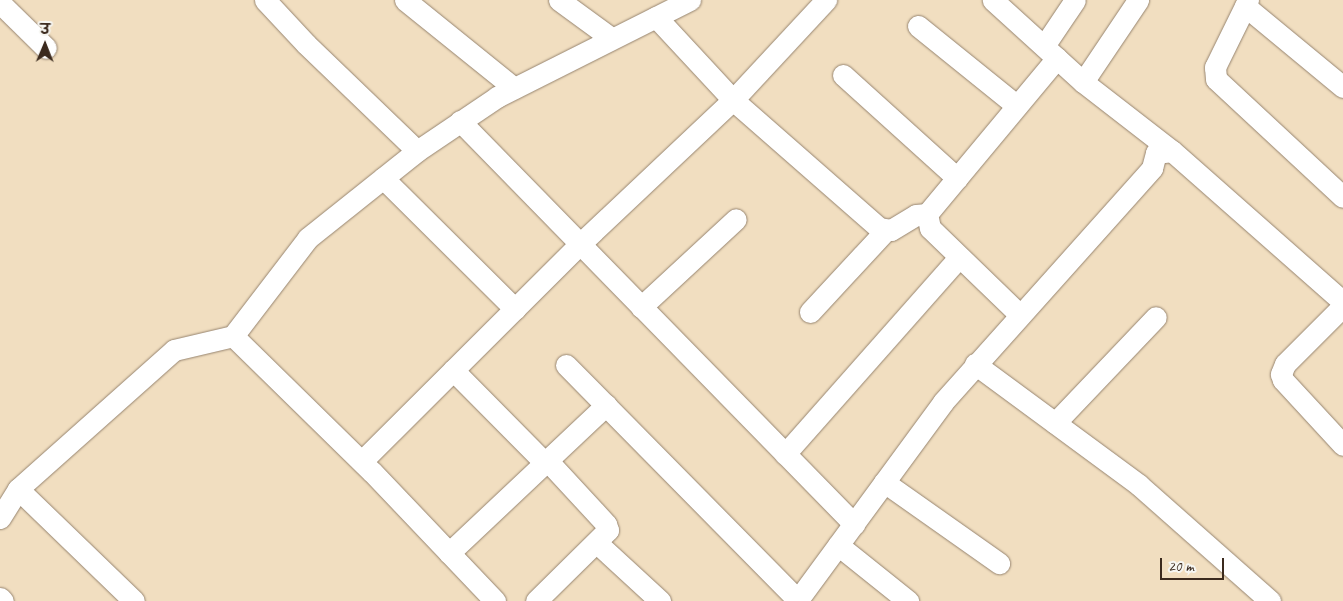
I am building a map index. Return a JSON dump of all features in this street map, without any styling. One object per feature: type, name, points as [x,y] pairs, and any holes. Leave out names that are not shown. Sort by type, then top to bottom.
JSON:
[{"type":"street","points":[[265,0],[311,49],[417,151]]},
{"type":"street","points":[[405,0],[514,88]]},
{"type":"street","points":[[560,0],[611,38]]},
{"type":"street","points":[[0,518],[18,489],[174,350],[233,336],[308,238],[417,151],[514,88],[690,0]]},
{"type":"street","points":[[362,461],[580,244],[733,100],[826,0]]},
{"type":"street","points":[[993,0],[1083,82],[1172,151],[1343,302]]},
{"type":"street","points":[[810,312],[885,231],[916,215],[927,214],[1017,106],[1051,52],[1075,0]]},
{"type":"street","points":[[1083,82],[1138,0]]},
{"type":"street","points":[[0,3],[46,48]]},
{"type":"street","points":[[1343,87],[1247,3],[1215,67],[1216,79],[1343,196]]},
{"type":"street","points":[[656,17],[733,100],[885,231]]},
{"type":"street","points":[[918,26],[1017,106]]},
{"type":"street","points":[[843,75],[957,178]]},
{"type":"street","points":[[460,122],[854,524]]},
{"type":"street","points":[[566,365],[798,600],[884,482],[975,364],[1152,168],[1156,153],[1172,151]]},
{"type":"street","points":[[383,178],[515,309]]},
{"type":"street","points":[[927,214],[930,228],[1020,315]]},
{"type":"street","points":[[641,307],[736,219]]},
{"type":"street","points":[[786,454],[960,256]]},
{"type":"street","points":[[1343,306],[1285,364],[1282,374],[1283,380],[1343,445]]},
{"type":"street","points":[[1055,423],[1156,317]]},
{"type":"street","points":[[233,336],[362,461],[495,601]]},
{"type":"street","points":[[975,364],[1139,485],[1270,601]]},
{"type":"street","points":[[453,370],[606,524],[608,530],[598,543],[536,601]]},
{"type":"street","points":[[449,553],[606,405]]},
{"type":"street","points":[[884,482],[999,562]]},
{"type":"street","points":[[18,489],[134,601]]},
{"type":"street","points":[[598,543],[660,601]]},
{"type":"street","points":[[838,545],[908,601]]},
{"type":"street","points":[[0,598],[3,601]]}]
